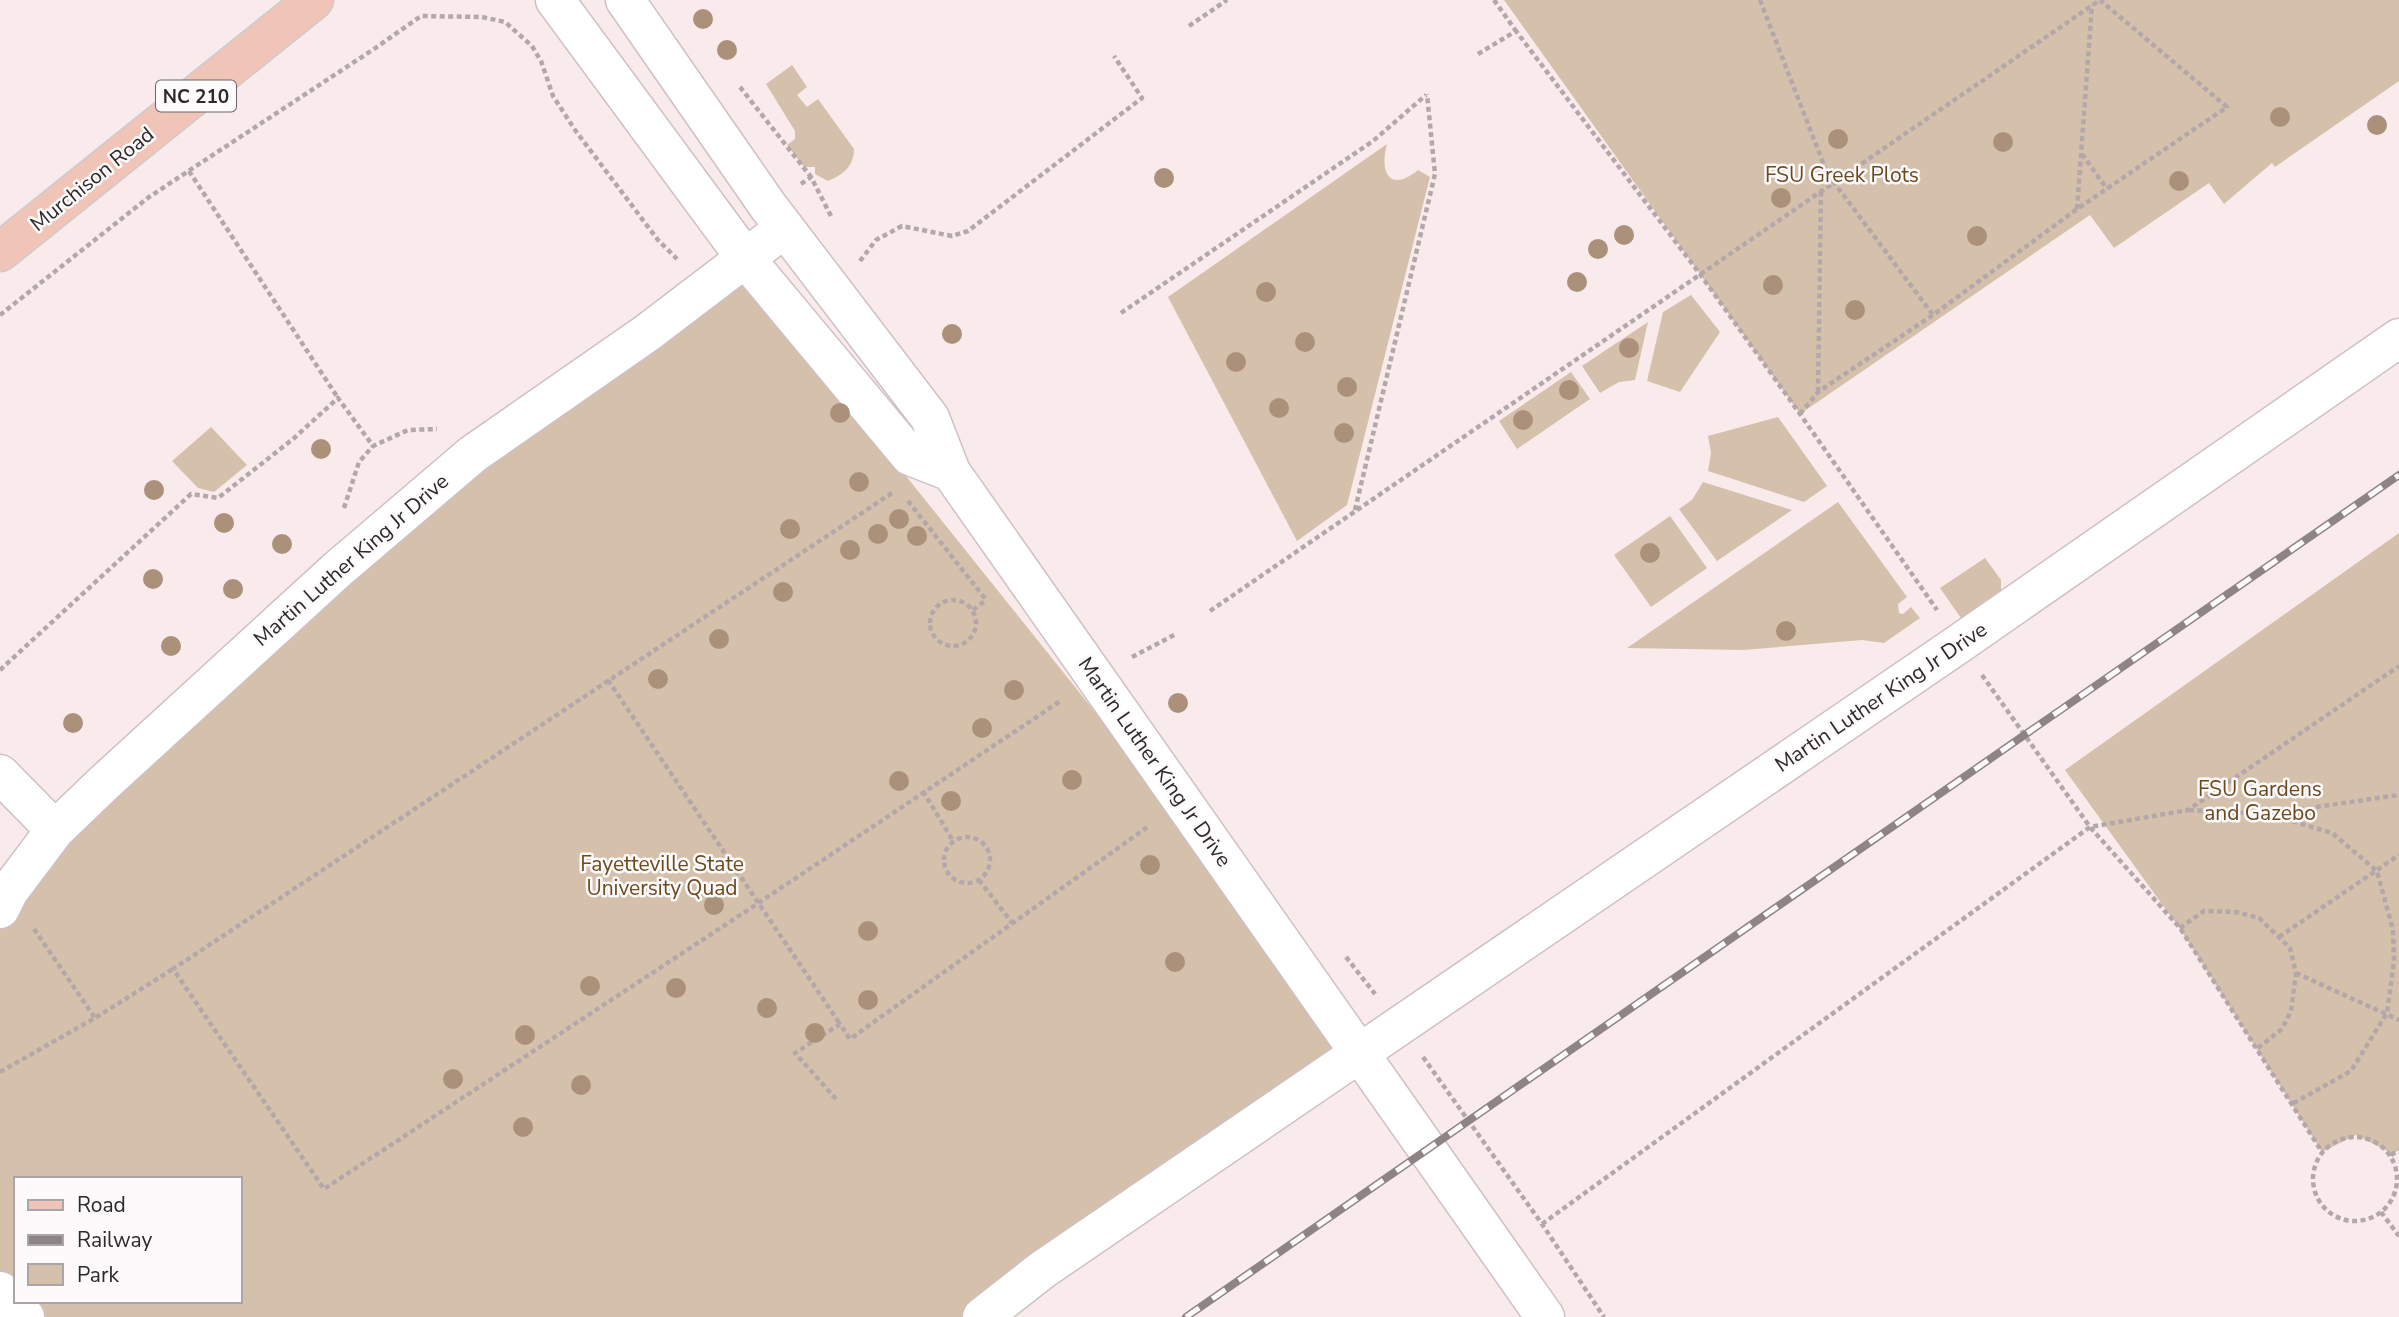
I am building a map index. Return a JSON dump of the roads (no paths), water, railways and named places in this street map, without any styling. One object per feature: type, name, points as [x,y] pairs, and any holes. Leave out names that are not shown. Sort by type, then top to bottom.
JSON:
[{"type":"main road","name":"Murchison Road","points":[[0,252],[314,0]]},
{"type":"street","points":[[555,0],[746,259],[910,456],[951,472]]},
{"type":"street","name":"Martin Luther King Jr Drive","points":[[625,0],[785,228],[930,418],[951,472],[1545,1317]]},
{"type":"street","name":"Martin Luther King Jr Drive","points":[[4,900],[55,830],[338,569],[473,454],[647,333],[785,228]]},
{"type":"street","name":"Martin Luther King Jr Drive","points":[[982,1317],[1042,1270],[1960,643],[2399,338]]},
{"type":"street","points":[[0,774],[55,830]]},
{"type":"street","points":[[0,1291],[25,1317]]},
{"type":"railway","points":[[1186,1317],[2399,475]]},
{"type":"park label","name":"FSU Greek Plots","points":[[1842,175]]},
{"type":"park label","name":"FSU Gardens and Gazebo","points":[[2260,801]]},
{"type":"park label","name":"Fayetteville State University Quad","points":[[662,876]]}]
